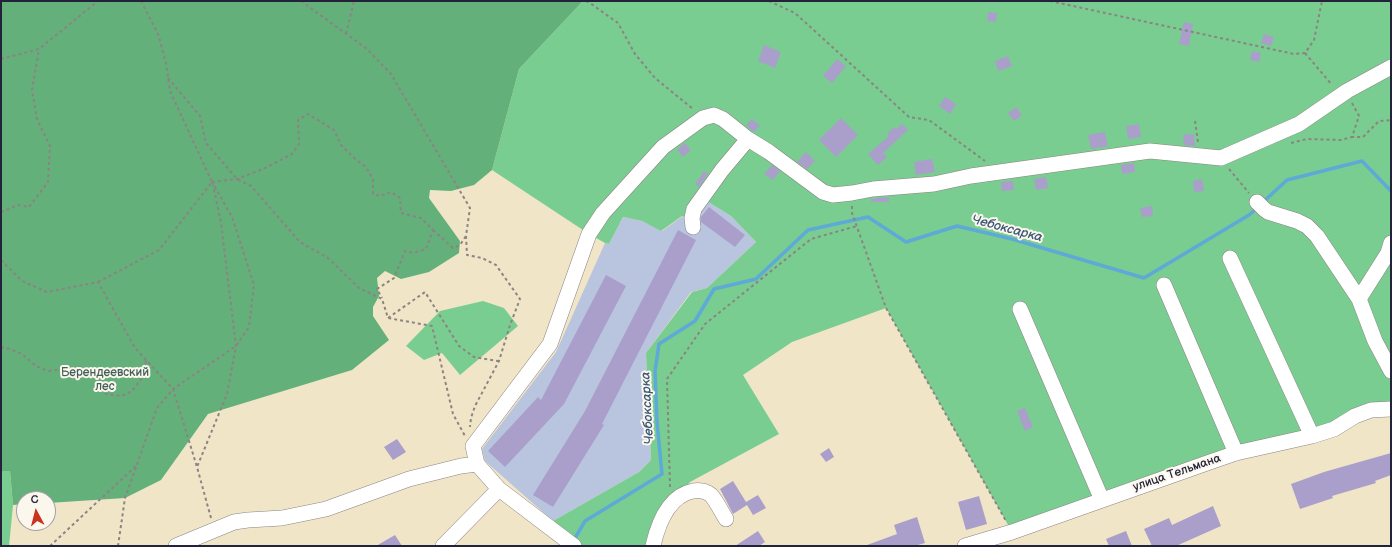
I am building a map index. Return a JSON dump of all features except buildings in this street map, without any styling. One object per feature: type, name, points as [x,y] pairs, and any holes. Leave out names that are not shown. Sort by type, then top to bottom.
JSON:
[{"type":"street","points":[[574,546],[499,489],[478,464],[473,446],[550,344],[589,234],[603,213],[663,147],[703,118],[714,115],[723,119],[748,139],[769,152],[823,192],[833,195],[873,189],[934,184],[971,176],[1150,151],[1221,158],[1299,124],[1347,91],[1391,67]]},
{"type":"street","points":[[693,227],[692,218],[694,209],[722,170],[748,139]]},
{"type":"street","points":[[1261,206],[1307,226],[1317,236],[1359,299],[1375,341],[1391,371]]},
{"type":"street","points":[[1359,299],[1388,253],[1391,243]]},
{"type":"street","points":[[1230,258],[1312,436]]},
{"type":"street","points":[[1164,286],[1236,454]]},
{"type":"street","points":[[1020,309],[1102,500]]},
{"type":"street","name":"улица Тельмана","points":[[965,546],[1012,532],[1172,474],[1236,454],[1312,436],[1334,429],[1355,416],[1371,410],[1391,409]]},
{"type":"street","points":[[176,546],[234,522],[282,518],[326,509],[409,479],[461,466],[478,464]]},
{"type":"street","points":[[443,546],[499,489]]},
{"type":"street","points":[[653,546],[657,531],[671,504],[685,493],[700,490],[710,494],[726,519]]},
{"type":"path","points":[[1,59],[39,49],[98,1]]},
{"type":"path","points":[[118,546],[125,498],[158,408],[173,389],[236,346],[249,327],[254,285],[232,217],[212,182],[170,91],[166,63],[158,34],[141,1]]},
{"type":"path","points":[[301,1],[367,49],[391,74],[470,208],[466,236],[466,255],[482,258],[496,266],[520,299],[499,361],[475,406],[471,418],[470,432],[473,446]]},
{"type":"path","points":[[346,34],[354,1]]},
{"type":"path","points":[[586,1],[618,23],[635,54],[655,78],[703,118]]},
{"type":"path","points":[[769,1],[795,14],[909,117],[930,120],[976,153],[999,173]]},
{"type":"path","points":[[1050,1],[1294,54],[1305,53]]},
{"type":"path","points":[[1305,53],[1314,40],[1322,1]]},
{"type":"path","points":[[1,212],[18,205],[29,208],[48,182],[50,146],[37,119],[32,90],[39,49]]},
{"type":"path","points":[[1305,53],[1332,85]]},
{"type":"path","points":[[168,78],[200,116],[206,143],[237,179],[251,186],[300,242],[328,258],[359,288],[382,299]]},
{"type":"path","points":[[1347,91],[1359,116],[1352,137]]},
{"type":"path","points":[[1,260],[22,280],[47,292],[98,282],[159,250],[212,182],[237,179],[263,169],[292,154],[299,144],[298,120],[308,114],[334,130],[341,145],[366,167],[373,179],[373,194],[380,196],[390,192],[400,198],[401,213],[421,218],[453,248],[460,245],[466,236]]},
{"type":"path","points":[[1287,144],[1307,139],[1341,140],[1352,137],[1364,137],[1379,121],[1391,120]]},
{"type":"path","points":[[1195,121],[1200,155]]},
{"type":"path","points":[[197,467],[227,394],[236,346],[221,223],[212,182]]},
{"type":"path","points":[[852,213],[886,308],[1012,532]]},
{"type":"path","points":[[671,504],[667,379],[705,324],[811,239],[857,226]]},
{"type":"path","points":[[388,318],[377,289],[394,278],[405,251],[413,253],[426,249],[433,230]]},
{"type":"path","points":[[98,282],[135,348],[173,389],[197,467],[214,530]]},
{"type":"path","points":[[388,318],[425,292],[459,346],[474,358],[499,361]]},
{"type":"path","points":[[388,318],[432,326],[453,414],[468,443],[473,446]]},
{"type":"path","points":[[1,347],[22,354],[36,366],[48,371],[82,367],[98,373],[101,379],[102,387],[106,394],[122,396],[132,391],[142,378],[146,360]]},
{"type":"path","points":[[50,546],[137,465]]},
{"type":"shaded area","points":[[705,200],[731,216],[756,242],[707,288],[691,292],[646,353],[651,460],[639,472],[553,521],[485,461],[482,449],[556,352],[605,243],[609,244],[623,217],[642,221],[662,231]]},
{"type":"green space","name":"Берендеевский лес","points":[[1,1],[583,1],[519,69],[492,170],[474,185],[451,191],[430,190],[429,198],[460,241],[459,253],[429,272],[401,279],[385,271],[377,278],[379,296],[373,307],[373,316],[389,340],[352,370],[208,414],[161,480],[125,498],[56,502],[56,491],[16,491],[16,505],[13,505],[10,471],[1,471]]},
{"type":"green space","points":[[583,1],[1391,1],[1391,409],[1012,532],[886,308],[792,342],[743,375],[779,434],[690,482],[654,527],[650,546],[574,546],[553,521],[639,472],[651,460],[646,353],[692,292],[707,288],[756,242],[731,216],[705,200],[692,218],[682,216],[661,231],[642,221],[623,217],[609,244],[605,243],[492,170],[519,69]]},
{"type":"green space","points":[[483,301],[504,308],[518,326],[460,375],[442,353],[424,360],[406,346],[440,311]]},
{"type":"green space","points":[[1,471],[10,471],[13,505],[9,546],[1,546]]},
{"type":"waterway","name":"Чебоксарка","points":[[1262,203],[1287,180],[1362,161],[1391,191]]},
{"type":"waterway","name":"Чебоксарка","points":[[574,540],[585,521],[662,474],[657,422],[655,371],[659,344],[695,321],[714,289],[756,279],[808,230],[868,217],[906,242],[957,226],[1012,239],[1144,278],[1249,215],[1258,207]]}]
